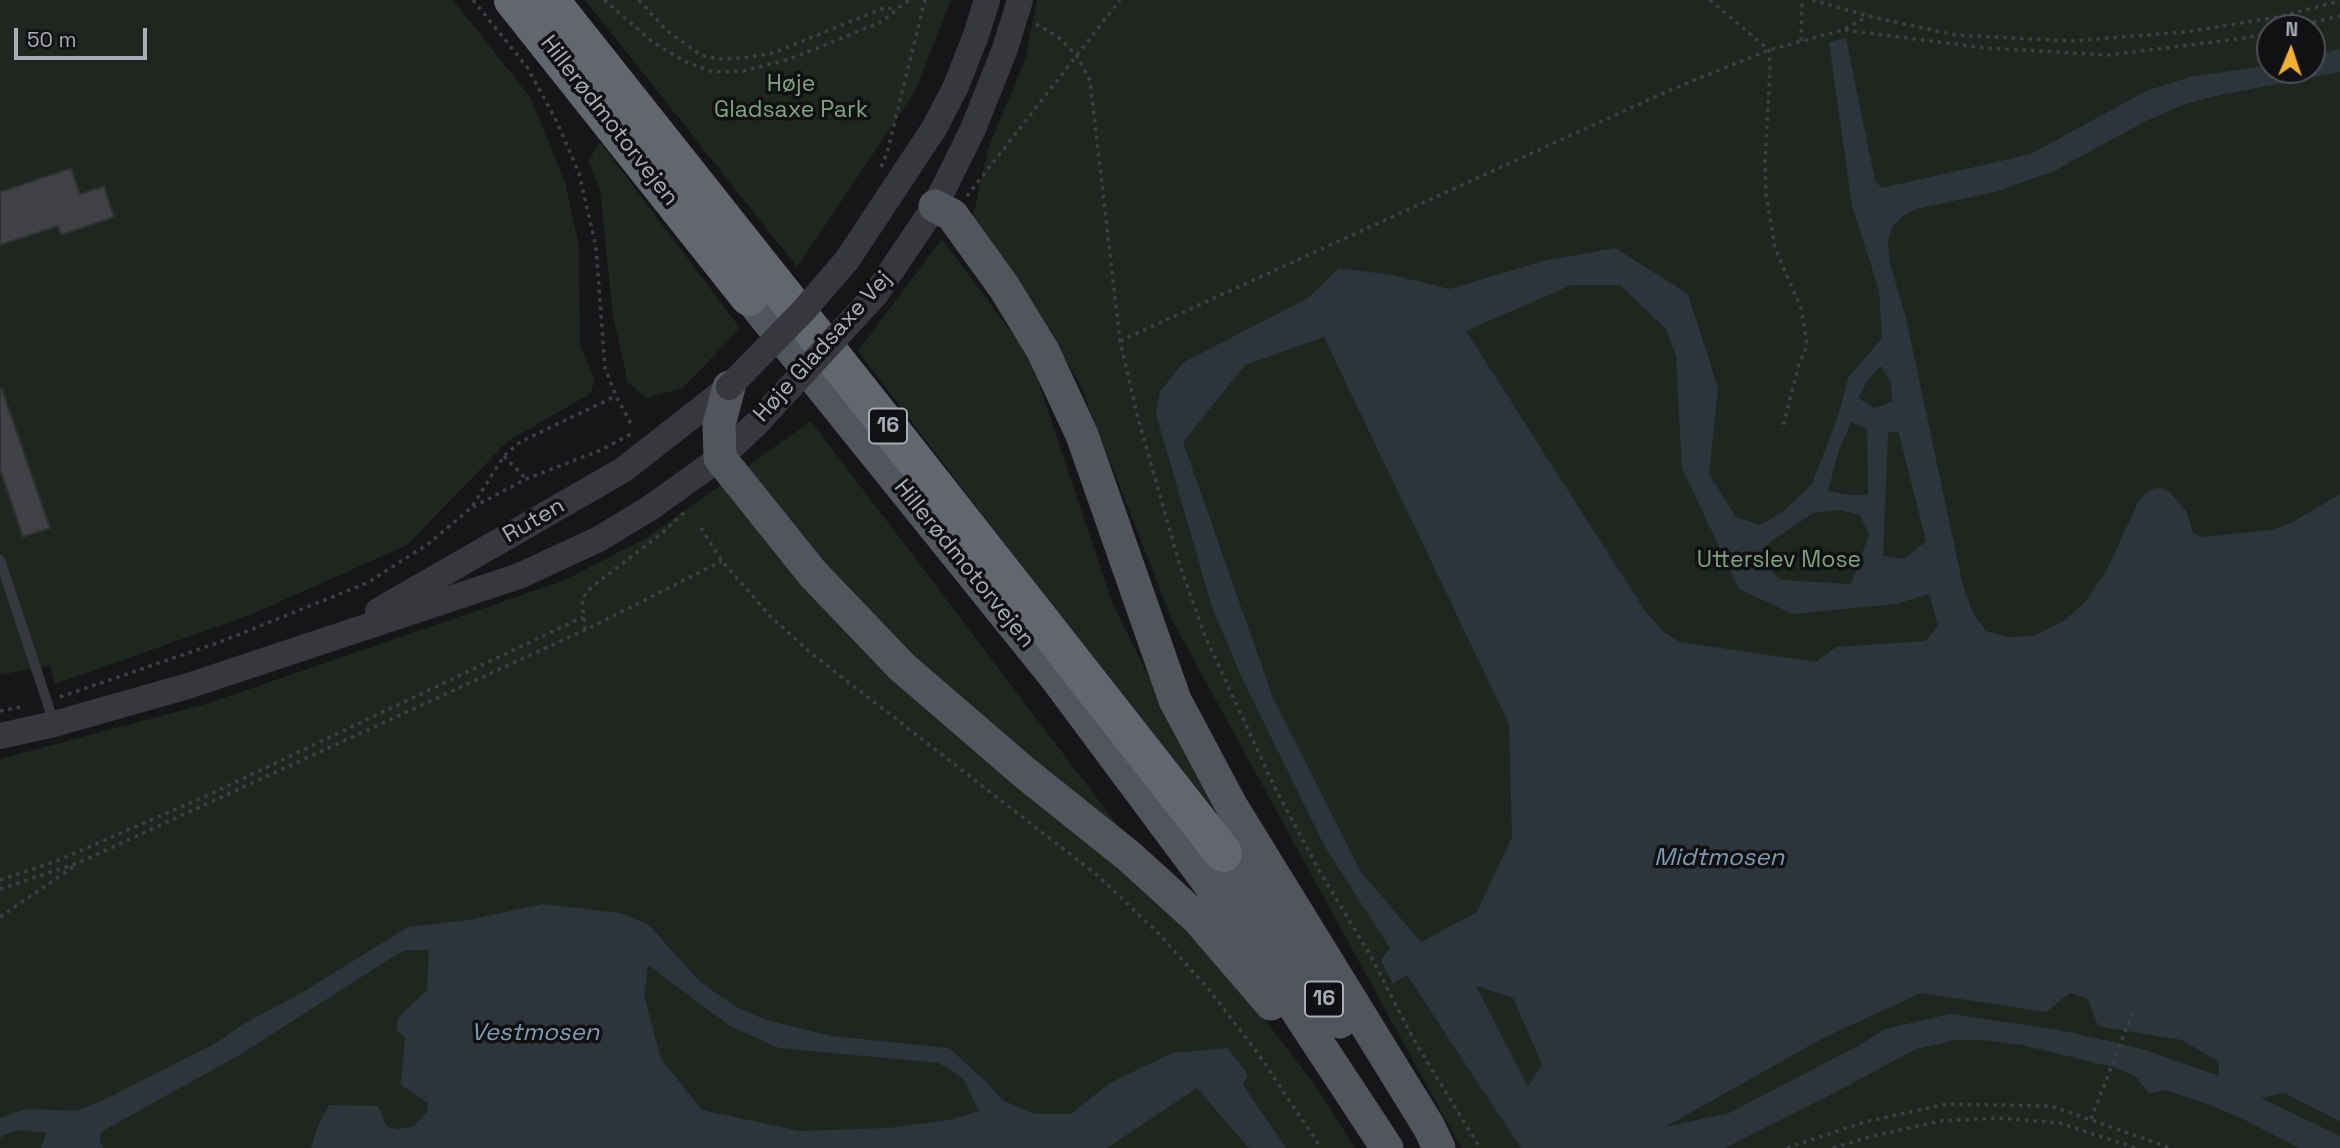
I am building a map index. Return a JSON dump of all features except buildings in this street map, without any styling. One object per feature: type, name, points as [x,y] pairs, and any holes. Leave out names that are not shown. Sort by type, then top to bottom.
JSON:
[{"type":"highway","name":"Hillerødmotorvejen","points":[[513,0],[749,297]]},
{"type":"highway","name":"Hillerødmotorvejen","points":[[550,0],[1223,853]]},
{"type":"main road","points":[[944,210],[1004,287],[1043,351],[1083,435],[1175,700],[1232,807],[1429,1127],[1439,1148]]},
{"type":"main road","name":"Hillerødmotorvejen","points":[[749,297],[1056,678],[1245,932],[1387,1148]]},
{"type":"main road","points":[[729,387],[719,425],[720,458],[813,574],[902,667],[1025,773],[1130,857],[1198,919],[1363,1110]]},
{"type":"main road","name":"Hillerødmotorvejen","points":[[1223,853],[1359,1049],[1421,1148]]},
{"type":"street","name":"Høje Gladsaxe Vej","points":[[729,387],[804,310],[847,260],[878,216],[934,127],[956,86],[987,0]]},
{"type":"street","name":"Høje Gladsaxe Vej","points":[[720,458],[757,423],[875,295],[908,250],[944,210],[1005,49],[1020,0]]},
{"type":"street","points":[[878,216],[900,206],[944,210]]},
{"type":"street","name":"Ruten","points":[[328,639],[623,470],[729,387]]},
{"type":"street","name":"Ruten","points":[[0,736],[50,713],[188,686],[519,576],[587,544],[650,508],[720,458]]},
{"type":"lane","points":[[0,560],[50,713]]},
{"type":"path","points":[[473,0],[527,67],[556,120],[579,173],[596,247],[606,368],[616,396],[631,424]]},
{"type":"path","points":[[604,0],[654,43],[686,62],[713,72],[743,71],[790,59],[881,22],[909,0]]},
{"type":"path","points":[[639,0],[666,30],[701,55],[719,60],[773,53],[884,8],[898,9]]},
{"type":"path","points":[[887,153],[925,0]]},
{"type":"path","points":[[944,210],[1120,0]]},
{"type":"path","points":[[1710,0],[1769,50],[1766,194],[1775,248],[1801,308],[1807,345],[1799,364],[1782,430]]},
{"type":"path","points":[[1801,41],[1802,0]]},
{"type":"path","points":[[1812,0],[1868,16],[1955,34],[2072,41],[2185,32],[2278,17],[2340,1]]},
{"type":"path","points":[[1120,341],[1668,91],[1769,50],[1843,30],[1868,16]]},
{"type":"path","points":[[1036,24],[1057,36],[1076,55],[1090,80],[1120,341],[1138,418],[1180,566],[1205,636],[1274,786],[1320,872],[1369,953],[1414,1040],[1480,1148]]},
{"type":"path","points":[[1843,30],[1985,48],[2108,55],[2256,36]]},
{"type":"path","points":[[471,508],[504,456],[520,442],[616,396]]},
{"type":"path","points":[[0,711],[50,713],[367,583],[428,544],[471,508],[526,478],[601,450],[636,432]]},
{"type":"path","points":[[504,456],[526,478]]},
{"type":"path","points":[[701,528],[722,561],[770,616],[811,653],[1097,875],[1158,933],[1207,987],[1257,1052],[1321,1148]]},
{"type":"path","points":[[0,889],[78,863],[585,630],[722,561]]},
{"type":"path","points":[[0,880],[59,860],[206,796],[583,617],[585,630]]},
{"type":"path","points":[[0,918],[78,863]]},
{"type":"path","points":[[2091,1119],[2132,1014]]},
{"type":"path","points":[[1787,1148],[1864,1122],[1947,1104],[2051,1106],[2171,1148]]},
{"type":"path","points":[[1833,1148],[1940,1121],[1998,1118],[2060,1123],[2136,1148]]},
{"type":"green space","points":[[0,0],[453,0],[530,97],[565,182],[579,245],[580,346],[595,380],[590,394],[508,441],[407,545],[250,615],[55,684],[50,665],[0,675]]},
{"type":"green space","name":"Høje Gladsaxe Park","points":[[585,0],[951,0],[916,90],[797,267]]},
{"type":"green space","name":"Utterslev Mose","points":[[1037,0],[2340,0],[2340,1148],[1461,1148],[1172,620],[1079,382],[1037,314],[972,221],[988,149],[1025,59]]},
{"type":"green space","points":[[600,142],[740,328],[683,388],[647,398],[628,383],[613,317],[600,191],[588,161]]},
{"type":"green space","points":[[942,239],[1030,357],[1112,602],[1228,838],[858,351]]},
{"type":"green space","points":[[811,421],[1319,1091],[1355,1148],[0,1148],[0,759],[206,704],[563,581],[648,537]]},
{"type":"water","name":"Midtmosen","points":[[1846,38],[1875,181],[1882,188],[2031,154],[2146,91],[2190,77],[2256,67],[2256,84],[2277,84],[2185,104],[2144,122],[2054,171],[1995,192],[1916,209],[1903,216],[1892,227],[1888,240],[1890,264],[1906,318],[1963,586],[1973,613],[1986,631],[2007,637],[2034,636],[2065,620],[2085,602],[2106,572],[2138,502],[2148,491],[2157,488],[2170,493],[2186,511],[2193,533],[2201,537],[2271,530],[2291,523],[2340,494],[2340,1121],[2284,1093],[2261,1098],[2340,1136],[2340,1148],[2299,1148],[2210,1105],[2166,1090],[2149,1093],[2135,1076],[2116,1068],[2023,1045],[1956,1040],[1916,1049],[1725,1148],[1521,1148],[1407,975],[1393,984],[1381,960],[1390,948],[1325,847],[1241,676],[1212,607],[1156,414],[1160,391],[1184,362],[1308,298],[1339,268],[1392,275],[1450,289],[1543,261],[1615,248],[1688,294],[1718,388],[1709,474],[1736,517],[1760,525],[1784,511],[1812,484],[1838,416],[1848,378],[1882,338],[1879,290],[1852,206],[1829,42]],"holes":[[[1571,285],[1620,285],[1666,329],[1676,356],[1682,468],[1739,589],[1793,614],[1896,604],[1929,594],[1938,625],[1926,641],[1836,647],[1816,662],[1680,642],[1665,633],[1645,611],[1466,331]],[[1324,337],[1509,724],[1512,837],[1477,912],[1421,942],[1361,872],[1273,698],[1183,442],[1245,365]],[[1881,366],[1891,383],[1892,402],[1874,408],[1858,398],[1869,378]],[[1851,422],[1867,429],[1868,495],[1828,491],[1838,453]],[[1898,431],[1926,541],[1905,559],[1883,556],[1888,433]],[[1839,510],[1860,515],[1869,535],[1851,584],[1781,580],[1757,558],[1770,542],[1813,513]],[[1476,986],[1513,998],[1542,1064],[1528,1087]],[[1921,993],[2046,1012],[2070,993],[2088,999],[2098,1026],[2182,1040],[2219,1062],[2219,1076],[2118,1043],[2054,1029],[1950,1014],[1885,1029],[1858,1046],[1729,1113],[1665,1127],[1823,1038]]]},
{"type":"water","name":"Midtmosen","points":[[2340,49],[2340,72],[2326,75],[2326,52]]},
{"type":"water","name":"Vestmosen","points":[[542,904],[620,913],[649,925],[698,980],[734,1006],[766,1020],[832,1036],[949,1048],[1002,1100],[1035,1114],[1071,1114],[1110,1083],[1172,1053],[1228,1048],[1248,1075],[1243,1085],[1286,1148],[1249,1148],[1197,1088],[1107,1148],[311,1148],[329,1105],[378,1106],[387,1127],[399,1129],[414,1126],[427,1112],[428,1103],[401,1085],[405,1037],[396,1030],[398,1018],[427,990],[429,950],[406,950],[391,958],[241,1054],[101,1132],[99,1140],[104,1148],[41,1148],[46,1133],[20,1130],[3,1135],[0,1139],[0,1118],[26,1109],[76,1111],[104,1100],[218,1042],[245,1023],[303,992],[408,927],[469,920]],"holes":[[[648,965],[730,1026],[779,1048],[939,1063],[963,1078],[979,1111],[949,1120],[889,1128],[800,1131],[702,1110],[661,1059],[644,995]]]}]
